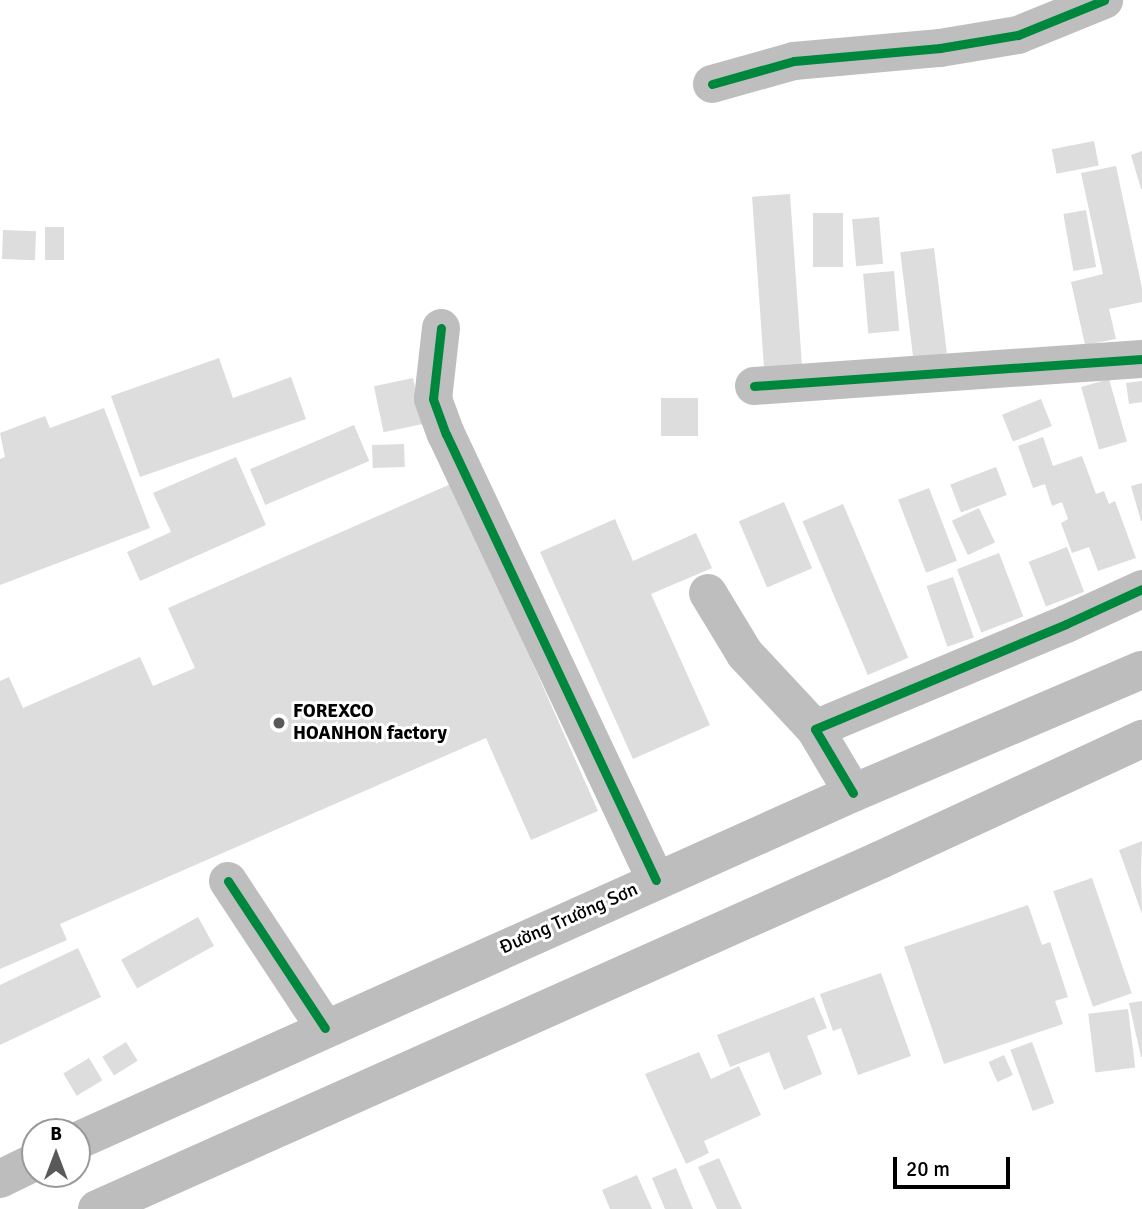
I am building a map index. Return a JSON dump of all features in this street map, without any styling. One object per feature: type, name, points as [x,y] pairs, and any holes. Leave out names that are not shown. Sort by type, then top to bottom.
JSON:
[{"type":"highway","name":"Đường Trường Sơn","points":[[91,1135],[656,880],[1142,670]]},
{"type":"highway","points":[[97,1209],[880,860],[1142,739]]},
{"type":"highway","points":[[0,1179],[21,1169]]},
{"type":"street","points":[[712,84],[794,61],[940,48],[1018,35],[1104,0]]},
{"type":"street","points":[[441,328],[433,399],[446,434],[656,880]]},
{"type":"street","points":[[754,386],[1142,359]]},
{"type":"street","points":[[815,729],[1066,624],[1142,589]]},
{"type":"street","points":[[708,593],[745,654],[815,729],[853,793]]},
{"type":"street","points":[[228,881],[325,1028]]},
{"type":"building","points":[[1094,141],[1099,166],[1057,174],[1052,149]]},
{"type":"building","points":[[1142,151],[1142,189],[1141,189],[1131,155]]},
{"type":"building","points":[[1116,166],[1142,288],[1142,302],[1109,309],[1116,339],[1085,345],[1071,282],[1103,274],[1081,173]]},
{"type":"building","points":[[790,194],[802,367],[764,369],[752,197]]},
{"type":"building","points":[[1086,210],[1096,267],[1073,271],[1063,214]]},
{"type":"building","points":[[813,213],[843,213],[843,267],[813,267]]},
{"type":"building","points":[[879,217],[883,264],[856,266],[852,219]]},
{"type":"building","points":[[45,227],[64,227],[64,260],[45,260]]},
{"type":"building","points":[[3,230],[36,231],[35,260],[2,259]]},
{"type":"building","points":[[934,248],[947,353],[913,357],[900,252]]},
{"type":"building","points":[[894,271],[899,331],[868,333],[863,274]]},
{"type":"building","points":[[219,358],[233,398],[291,377],[306,419],[140,477],[111,396]]},
{"type":"building","points":[[413,378],[423,424],[384,432],[374,386]]},
{"type":"building","points":[[1109,379],[1127,441],[1099,449],[1081,387]]},
{"type":"building","points":[[1142,381],[1142,402],[1129,404],[1126,383]]},
{"type":"building","points":[[661,398],[698,398],[698,436],[661,436]]},
{"type":"building","points":[[1041,399],[1052,426],[1013,442],[1002,415]]},
{"type":"building","points":[[104,408],[150,528],[0,585],[0,459],[5,457],[0,433],[45,416],[50,428]]},
{"type":"building","points":[[354,425],[369,461],[265,505],[250,469]]},
{"type":"building","points":[[1043,437],[1053,466],[1082,456],[1096,494],[1104,491],[1109,504],[1115,501],[1136,558],[1098,571],[1089,547],[1072,553],[1061,523],[1068,519],[1062,502],[1052,506],[1045,484],[1033,488],[1018,446]]},
{"type":"building","points":[[404,444],[405,467],[373,468],[372,445]]},
{"type":"building","points":[[236,457],[266,525],[140,581],[127,552],[171,532],[153,493]]},
{"type":"building","points":[[996,467],[1007,495],[961,513],[950,485]]},
{"type":"building","name":"FOREXCO HOANHON factory","points":[[453,483],[598,811],[531,840],[486,738],[60,924],[67,940],[0,969],[0,681],[9,677],[23,708],[140,657],[153,686],[195,668],[168,608]]},
{"type":"building","points":[[1142,483],[1142,521],[1141,521],[1131,486]]},
{"type":"building","points":[[929,488],[957,561],[926,573],[898,500]]},
{"type":"building","points":[[784,502],[812,568],[767,587],[739,521]]},
{"type":"building","points":[[843,504],[908,658],[868,675],[802,521]]},
{"type":"building","points":[[979,508],[995,542],[968,555],[952,521]]},
{"type":"building","points":[[615,519],[633,561],[696,533],[712,568],[651,594],[710,725],[633,759],[540,552]]},
{"type":"building","points":[[1067,547],[1084,592],[1046,607],[1029,562]]},
{"type":"building","points":[[999,553],[1023,616],[981,633],[957,569]]},
{"type":"building","points":[[953,577],[974,638],[947,647],[927,586]]},
{"type":"building","points":[[1142,841],[1141,872],[1142,914],[1119,850]]},
{"type":"building","points":[[1092,878],[1132,993],[1093,1007],[1053,891]]},
{"type":"building","points":[[1028,905],[1042,945],[1050,942],[1068,997],[1055,1001],[1063,1024],[944,1064],[904,947]]},
{"type":"building","points":[[198,917],[214,946],[137,989],[121,960]]},
{"type":"building","points":[[78,948],[101,997],[0,1045],[0,985]]},
{"type":"building","points":[[881,973],[911,1056],[858,1075],[841,1028],[833,1031],[820,994]]},
{"type":"building","points":[[814,997],[827,1028],[807,1036],[822,1074],[784,1090],[769,1052],[730,1067],[717,1035]]},
{"type":"building","points":[[1142,1001],[1142,1057],[1141,1057],[1129,1003]]},
{"type":"building","points":[[1128,1009],[1135,1068],[1095,1072],[1088,1014]]},
{"type":"building","points":[[126,1042],[138,1061],[114,1075],[102,1057]]},
{"type":"building","points":[[1032,1042],[1054,1103],[1033,1111],[1010,1050]]},
{"type":"building","points":[[699,1052],[711,1079],[739,1066],[761,1115],[704,1141],[709,1153],[686,1164],[645,1074]]},
{"type":"building","points":[[1004,1055],[1013,1075],[997,1082],[988,1062]]},
{"type":"building","points":[[89,1058],[102,1080],[77,1096],[63,1073]]},
{"type":"building","points":[[719,1158],[742,1209],[717,1209],[698,1167]]},
{"type":"building","points":[[676,1168],[693,1209],[665,1209],[652,1178]]},
{"type":"building","points":[[637,1175],[652,1209],[610,1209],[602,1190]]},
{"type":"cycle path","points":[[712,84],[794,61],[940,48],[1018,35],[1104,0]]},
{"type":"cycle path","points":[[441,328],[433,399],[446,434],[656,880]]},
{"type":"cycle path","points":[[754,386],[1142,359]]},
{"type":"cycle path","points":[[853,793],[815,729],[1066,624],[1142,589]]},
{"type":"cycle path","points":[[228,881],[325,1028]]},
{"type":"place","name":"FOREXCO HOANHON factory","points":[[279,723]]}]
